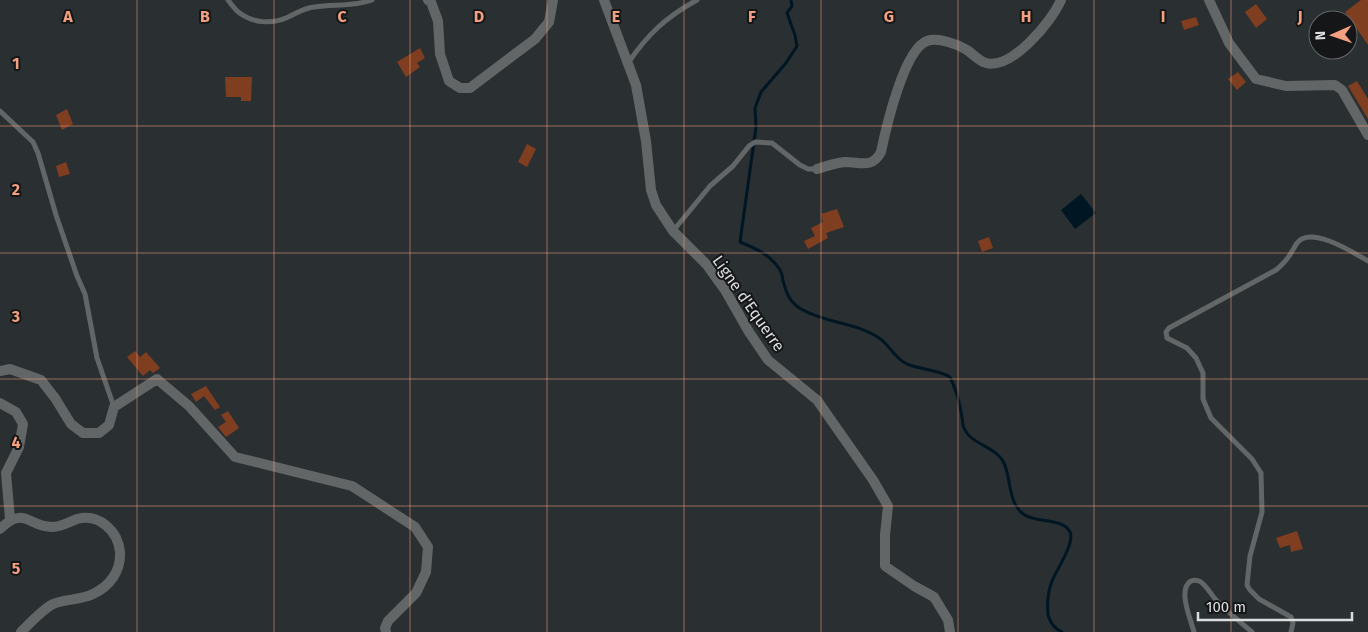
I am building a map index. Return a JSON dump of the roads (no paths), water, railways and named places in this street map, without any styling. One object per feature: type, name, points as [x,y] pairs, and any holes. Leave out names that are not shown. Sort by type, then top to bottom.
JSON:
[{"type":"street","points":[[428,0],[431,2],[438,21],[440,54],[449,81],[460,88],[470,88],[535,39],[549,22],[553,0]]},
{"type":"street","name":"Ligne d'Equerre","points":[[604,0],[636,85],[646,141],[651,190],[656,205],[673,231],[707,265],[721,284],[768,360],[817,400],[842,434],[888,506],[885,535],[885,566],[934,597],[948,620],[950,632]]},
{"type":"street","points":[[817,169],[830,164],[846,162],[860,164],[877,159],[881,152],[896,95],[905,72],[915,50],[926,41],[933,39],[947,42],[965,49],[984,62],[999,63],[1012,57],[1030,43],[1058,7],[1061,0]]},
{"type":"street","points":[[1209,0],[1228,43],[1256,79],[1286,86],[1335,85],[1342,90],[1368,134]]},
{"type":"street","points":[[0,371],[10,369],[40,380],[55,398],[71,424],[83,433],[99,433],[109,426],[114,407],[157,379],[190,406],[235,456],[352,486],[415,527],[428,548],[426,572],[416,593],[388,620],[385,628],[386,632]]},
{"type":"street","points":[[0,403],[16,412],[23,424],[19,447],[6,473],[10,519]]},
{"type":"street","points":[[0,529],[10,519],[22,518],[50,527],[61,526],[78,519],[95,519],[109,526],[116,537],[120,550],[117,573],[110,582],[93,594],[52,605],[21,632]]},
{"type":"lane","points":[[228,0],[240,14],[252,20],[276,22],[305,8],[358,4],[372,0]]},
{"type":"lane","points":[[628,63],[650,34],[684,7],[697,0]]},
{"type":"lane","points":[[0,111],[33,142],[38,153],[56,215],[85,294],[98,358],[114,407]]},
{"type":"lane","points":[[673,231],[710,186],[733,166],[749,146],[755,142],[772,143],[800,165],[808,169],[817,169]]},
{"type":"lane","points":[[1291,632],[1293,624],[1291,618],[1259,599],[1250,590],[1248,585],[1250,556],[1262,512],[1261,473],[1252,458],[1211,418],[1203,399],[1203,373],[1196,358],[1187,348],[1167,338],[1166,332],[1169,328],[1208,306],[1276,270],[1285,262],[1297,242],[1303,238],[1312,237],[1338,244],[1368,261]]},
{"type":"lane","points":[[1194,632],[1184,594],[1185,588],[1194,580],[1198,580],[1203,584],[1215,599],[1252,632]]},
{"type":"water","points":[[1081,194],[1096,213],[1075,229],[1061,210]]},
{"type":"waterway","points":[[791,0],[792,6],[787,13],[797,46],[786,63],[761,92],[755,108],[756,127],[740,242],[772,260],[781,272],[788,295],[801,309],[810,314],[850,325],[870,333],[883,341],[907,364],[940,372],[950,377],[959,402],[963,427],[967,434],[1000,457],[1004,463],[1017,508],[1027,516],[1061,524],[1070,532],[1070,543],[1052,581],[1048,598],[1048,615],[1051,623],[1062,632]]}]
